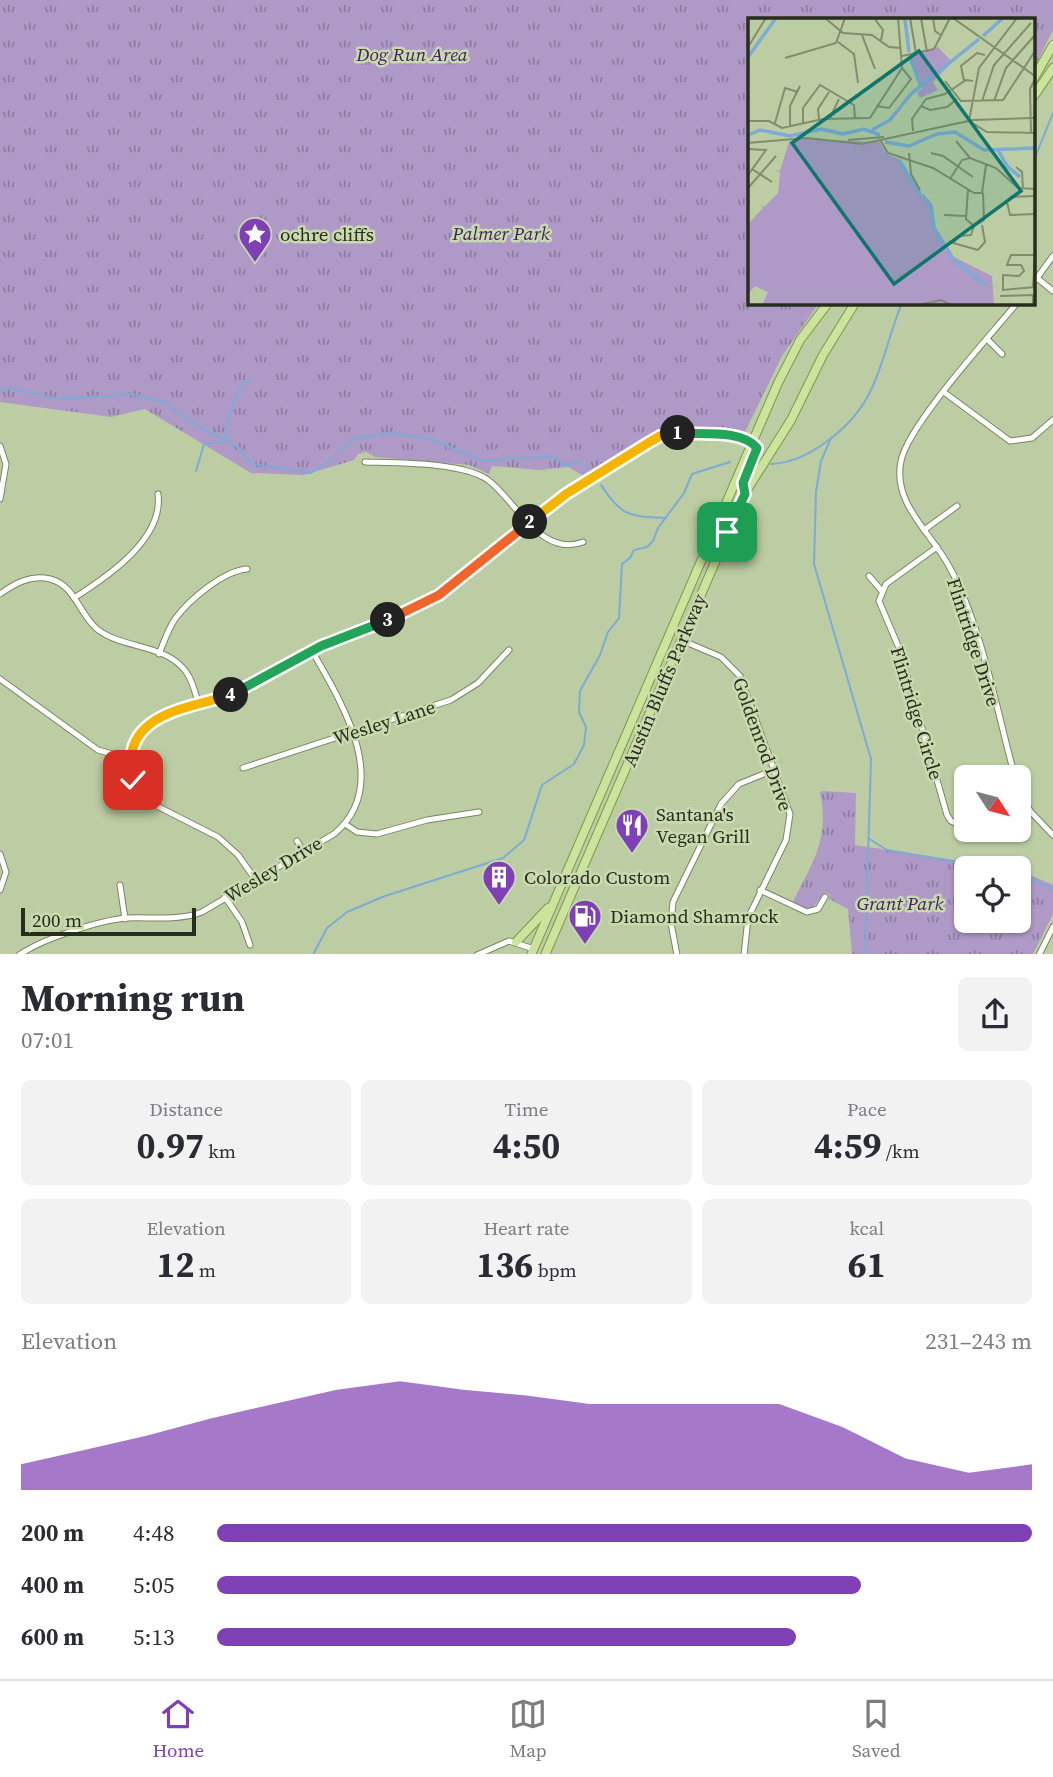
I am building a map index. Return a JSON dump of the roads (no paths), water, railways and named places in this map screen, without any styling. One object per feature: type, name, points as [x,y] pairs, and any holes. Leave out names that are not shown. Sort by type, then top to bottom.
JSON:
[{"type":"main road","points":[[1036,75],[1053,45]]},
{"type":"main road","points":[[1036,93],[1053,68]]},
{"type":"main road","name":"Austin Bluffs Parkway","points":[[533,952],[655,661],[790,358],[827,304]]},
{"type":"main road","name":"Austin Bluffs Parkway","points":[[545,954],[745,494],[791,420],[827,347],[854,304]]},
{"type":"main road","points":[[745,494],[743,483],[757,452],[752,443]]},
{"type":"main road","points":[[516,942],[532,928],[556,897]]},
{"type":"street","points":[[1036,279],[1053,256]]},
{"type":"street","points":[[1036,281],[1053,291]]},
{"type":"street","name":"Flintridge Drive","points":[[1012,765],[965,602],[937,547],[905,501],[900,480],[901,460],[910,435],[1016,304]]},
{"type":"street","points":[[988,340],[1002,354]]},
{"type":"street","points":[[945,393],[1010,441],[1032,438],[1053,420]]},
{"type":"street","points":[[255,879],[238,855],[218,837],[145,799],[133,780],[130,759],[138,736],[152,721],[244,690],[312,652],[429,602],[566,494],[660,436],[673,433],[733,436],[752,443]]},
{"type":"street","points":[[0,446],[6,464],[0,499]]},
{"type":"street","points":[[365,462],[475,473],[493,484],[550,540],[573,545],[583,542]]},
{"type":"street","points":[[74,598],[108,576],[136,549],[157,511],[158,494]]},
{"type":"street","points":[[924,530],[957,506]]},
{"type":"street","points":[[869,576],[881,590],[937,547]]},
{"type":"street","points":[[159,654],[170,626],[186,607],[235,570],[247,569]]},
{"type":"street","points":[[0,594],[18,583],[44,578],[61,584],[100,631],[176,662],[187,672],[199,704]]},
{"type":"street","name":"Flintridge Circle","points":[[881,590],[880,609],[899,648],[947,814],[954,822]]},
{"type":"street","name":"Goldenrod Drive","points":[[681,640],[721,657],[740,676],[776,769],[790,822],[786,840],[748,918],[744,954]]},
{"type":"street","name":"Wesley Lane","points":[[243,768],[458,697],[478,683],[509,650]]},
{"type":"street","points":[[312,652],[341,703],[363,782],[357,805],[345,824],[364,835],[377,834],[427,820],[479,812]]},
{"type":"street","points":[[0,679],[98,750],[130,759]]},
{"type":"street","points":[[677,954],[671,923],[673,902],[721,804],[738,783],[776,769]]},
{"type":"street","points":[[1031,812],[1053,835]]},
{"type":"street","name":"Wesley Drive","points":[[19,954],[32,947],[125,919],[190,916],[345,824]]},
{"type":"street","points":[[297,841],[303,851]]},
{"type":"street","points":[[0,854],[6,872],[0,890]]},
{"type":"street","points":[[120,885],[125,919]]},
{"type":"street","points":[[760,890],[807,912],[818,909],[825,897]]},
{"type":"street","points":[[225,897],[242,922],[250,945]]},
{"type":"street","points":[[1039,954],[1053,928]]},
{"type":"street","points":[[477,954],[497,945],[516,942],[533,952]]},
{"type":"street","points":[[497,945],[501,954]]},
{"type":"waterway","points":[[1036,155],[1053,113]]},
{"type":"waterway","points":[[771,464],[793,460],[813,450],[844,427],[858,412],[876,379],[902,304]]},
{"type":"waterway","points":[[226,441],[232,405],[241,388],[252,378]]},
{"type":"waterway","points":[[0,390],[8,388],[60,399],[131,394],[165,402],[188,420],[238,447],[252,464],[311,473],[333,458]]},
{"type":"waterway","points":[[337,453],[356,438],[389,433],[430,439],[483,461],[553,456],[564,465],[578,462],[589,469]]},
{"type":"waterway","points":[[831,438],[821,461],[816,492],[814,564],[871,759],[865,954]]},
{"type":"waterway","points":[[196,471],[204,444],[223,442]]},
{"type":"waterway","points":[[314,954],[327,928],[347,912],[385,896],[503,858],[524,840],[542,785],[574,764],[584,745],[586,727],[579,712],[580,691],[600,655],[608,632],[619,618],[622,564],[630,558],[634,550],[647,547],[653,541],[658,528],[684,493],[692,474],[730,462]]},
{"type":"waterway","points":[[601,485],[615,503],[628,513],[666,518]]},
{"type":"waterway","points":[[868,838],[887,850],[954,862]]},
{"type":"waterway","points":[[1031,879],[1053,889]]},
{"type":"place","name":"ochre cliffs","points":[[255,264]]},
{"type":"place","name":"Santana's Vegan Grill","points":[[632,855]]},
{"type":"place","name":"Colorado Custom","points":[[499,907]]},
{"type":"place","name":"Diamond Shamrock","points":[[585,946]]},
{"type":"park label","name":"Dog Run Area","points":[[412,54]]},
{"type":"park label","name":"Palmer Park","points":[[501,233]]},
{"type":"park label","name":"Grant Park","points":[[900,903]]}]
